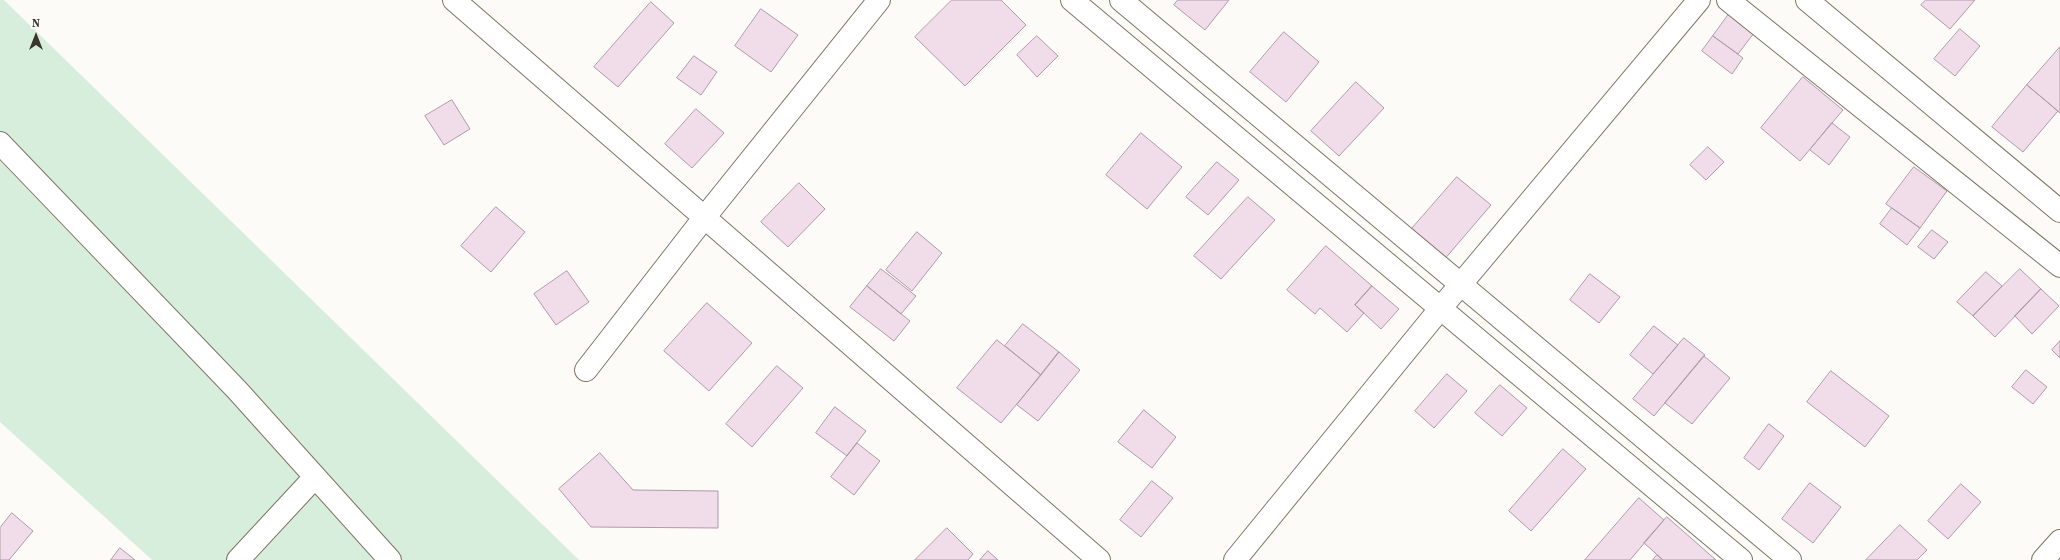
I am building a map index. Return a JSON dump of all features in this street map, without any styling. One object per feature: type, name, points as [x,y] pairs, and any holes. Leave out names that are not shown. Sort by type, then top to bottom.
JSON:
[{"type":"street","points":[[454,0],[1098,560]]},
{"type":"street","points":[[586,370],[704,218],[879,0]]},
{"type":"street","points":[[1072,0],[1741,560]]},
{"type":"street","points":[[1121,0],[1790,560]]},
{"type":"street","points":[[1235,560],[1440,309],[1462,285],[1699,0]]},
{"type":"street","points":[[1728,0],[2060,266]]},
{"type":"street","points":[[1807,0],[2060,211]]},
{"type":"street","points":[[0,143],[237,390],[390,560]]},
{"type":"street","points":[[238,560],[315,477]]},
{"type":"street","points":[[2043,560],[2060,541]]},
{"type":"green space","points":[[0,0],[4,0],[579,560],[152,560],[0,422]]},
{"type":"building","points":[[952,0],[1001,0],[1026,25],[965,86],[915,37]]},
{"type":"building","points":[[1178,0],[1229,0],[1205,30],[1174,5]]},
{"type":"building","points":[[1926,0],[1975,0],[1950,29],[1921,5]]},
{"type":"building","points":[[651,2],[674,23],[618,87],[594,67]]},
{"type":"building","points":[[761,9],[798,35],[771,72],[735,46]]},
{"type":"building","points":[[1729,14],[1754,33],[1738,54],[1713,36]]},
{"type":"building","points":[[1960,29],[1980,46],[1955,76],[1934,59]]},
{"type":"building","points":[[1284,32],[1319,62],[1286,102],[1250,72]]},
{"type":"building","points":[[1037,36],[1058,56],[1037,77],[1017,55]]},
{"type":"building","points":[[1713,36],[1743,58],[1732,74],[1702,51]]},
{"type":"building","points":[[2060,47],[2060,113],[2027,85]]},
{"type":"building","points":[[694,56],[717,72],[701,95],[677,78]]},
{"type":"building","points":[[1803,77],[1843,110],[1800,161],[1761,128]]},
{"type":"building","points":[[1356,82],[1384,108],[1339,156],[1311,131]]},
{"type":"building","points":[[2027,85],[2058,111],[2023,152],[1992,127]]},
{"type":"building","points":[[452,100],[470,129],[444,145],[425,116]]},
{"type":"building","points":[[696,109],[724,133],[692,168],[665,144]]},
{"type":"building","points":[[1832,123],[1850,137],[1829,165],[1810,150]]},
{"type":"building","points":[[1141,133],[1182,167],[1147,209],[1106,175]]},
{"type":"building","points":[[1708,147],[1724,162],[1706,180],[1690,165]]},
{"type":"building","points":[[1217,162],[1239,180],[1208,215],[1186,197]]},
{"type":"building","points":[[1914,167],[1947,191],[1920,228],[1886,204]]},
{"type":"building","points":[[1457,177],[1491,205],[1443,261],[1409,232]]},
{"type":"building","points":[[799,183],[825,209],[788,247],[761,222]]},
{"type":"building","points":[[1248,197],[1275,220],[1221,279],[1194,256]]},
{"type":"building","points":[[496,207],[525,232],[491,272],[461,246]]},
{"type":"building","points":[[1892,208],[1920,228],[1907,245],[1880,224]]},
{"type":"building","points":[[1932,230],[1948,242],[1934,259],[1918,247]]},
{"type":"building","points":[[917,232],[942,253],[912,291],[886,270]]},
{"type":"building","points":[[1326,246],[1372,286],[1355,305],[1364,313],[1347,332],[1320,308],[1315,314],[1287,290]]},
{"type":"building","points":[[881,269],[916,296],[901,314],[867,286]]},
{"type":"building","points":[[2020,269],[2041,289],[1995,337],[1973,316]]},
{"type":"building","points":[[567,271],[589,302],[556,325],[534,294]]},
{"type":"building","points":[[1986,272],[2002,286],[1973,316],[1957,302]]},
{"type":"building","points":[[1590,274],[1620,297],[1599,323],[1570,300]]},
{"type":"building","points":[[867,286],[910,321],[894,341],[850,307]]},
{"type":"building","points":[[1372,286],[1399,309],[1381,329],[1355,305]]},
{"type":"building","points":[[2041,289],[2059,306],[2032,334],[2015,316]]},
{"type":"building","points":[[707,303],[752,343],[709,391],[664,351]]},
{"type":"building","points":[[1023,324],[1059,352],[1041,375],[1005,346]]},
{"type":"building","points":[[1654,326],[1678,345],[1653,374],[1630,355]]},
{"type":"building","points":[[1684,338],[1705,355],[1654,416],[1633,399]]},
{"type":"building","points":[[997,340],[1041,375],[1001,423],[957,388]]},
{"type":"building","points":[[2060,341],[2060,358],[2052,350]]},
{"type":"building","points":[[1059,352],[1080,370],[1038,421],[1017,405]]},
{"type":"building","points":[[1704,356],[1730,378],[1692,424],[1665,403]]},
{"type":"building","points":[[777,366],[803,388],[752,447],[726,424]]},
{"type":"building","points":[[2026,370],[2047,387],[2033,404],[2012,387]]},
{"type":"building","points":[[1831,371],[1889,416],[1865,447],[1807,402]]},
{"type":"building","points":[[1447,374],[1467,391],[1434,428],[1415,411]]},
{"type":"building","points":[[1500,385],[1527,408],[1502,436],[1475,413]]},
{"type":"building","points":[[835,407],[866,431],[847,456],[816,433]]},
{"type":"building","points":[[1144,410],[1176,437],[1152,468],[1118,442]]},
{"type":"building","points":[[1769,424],[1784,436],[1759,470],[1744,458]]},
{"type":"building","points":[[857,443],[880,461],[854,495],[831,477]]},
{"type":"building","points":[[1563,449],[1586,469],[1531,531],[1509,511]]},
{"type":"building","points":[[600,453],[633,490],[718,491],[718,528],[591,527],[559,489]]},
{"type":"building","points":[[1152,481],[1173,498],[1141,537],[1120,520]]},
{"type":"building","points":[[1810,483],[1841,507],[1813,543],[1782,519]]},
{"type":"building","points":[[1961,484],[1981,502],[1948,539],[1928,521]]},
{"type":"building","points":[[1639,498],[1664,520],[1630,560],[1585,560]]},
{"type":"building","points":[[12,513],[33,531],[9,560],[0,560],[0,528]]},
{"type":"building","points":[[1667,517],[1716,560],[1663,560],[1644,543]]},
{"type":"building","points":[[1900,525],[1927,550],[1917,560],[1866,560]]},
{"type":"building","points":[[947,528],[973,554],[968,560],[915,560]]},
{"type":"building","points":[[120,548],[135,560],[111,560]]},
{"type":"building","points":[[988,551],[998,560],[980,560]]},
{"type":"building","points":[[1657,555],[1663,560],[1653,560]]}]
